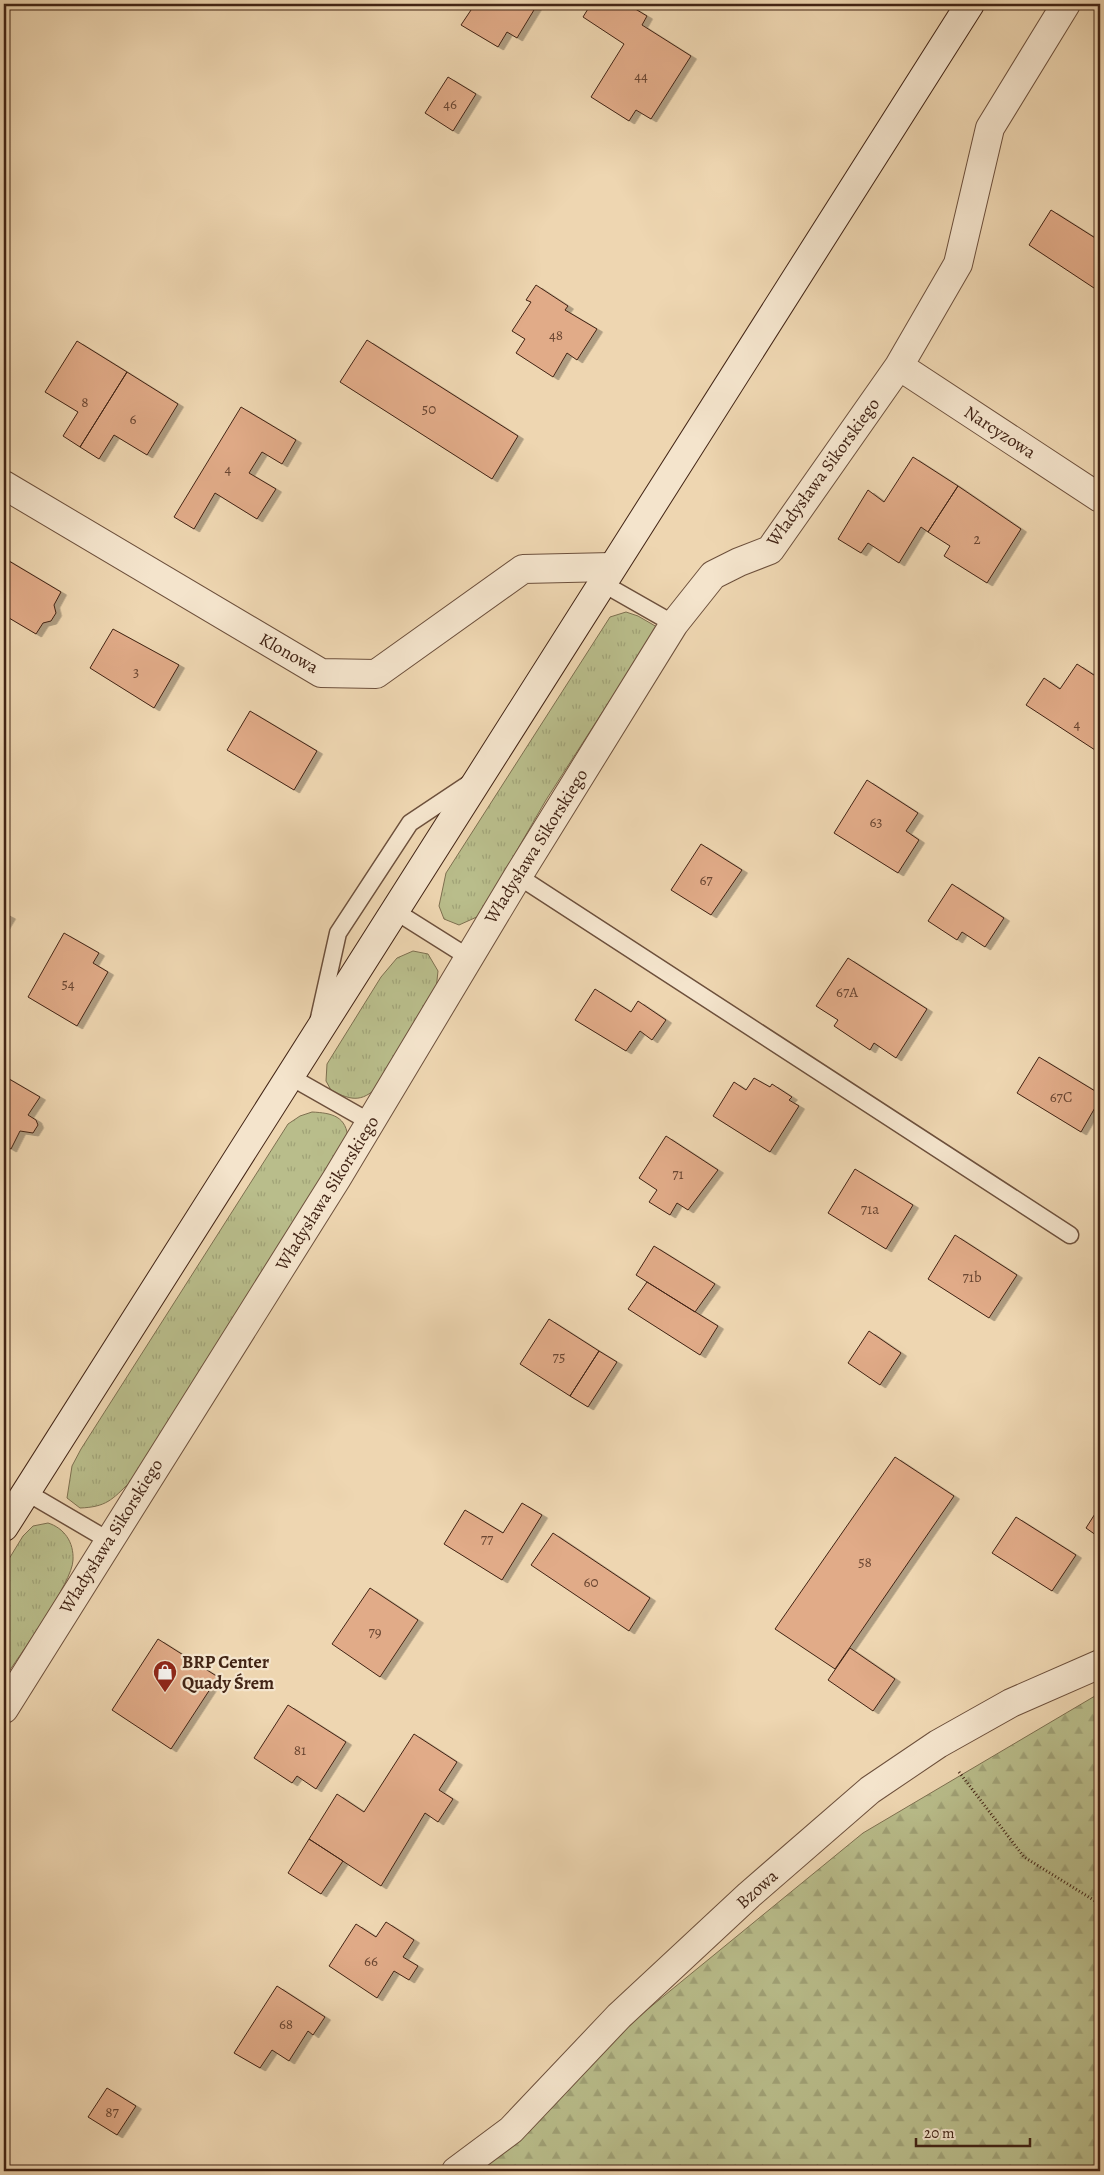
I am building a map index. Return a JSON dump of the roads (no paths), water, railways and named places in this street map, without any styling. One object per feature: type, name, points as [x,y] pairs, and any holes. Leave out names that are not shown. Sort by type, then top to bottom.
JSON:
[{"type":"street","points":[[4,1527],[970,4]]},
{"type":"street","name":"Władysława Sikorskiego","points":[[4,1709],[370,1122],[468,957],[674,624],[713,575],[770,550],[899,366],[958,264],[990,128],[1066,4]]},
{"type":"street","name":"Narcyzowa","points":[[899,366],[1100,498]]},
{"type":"street","name":"Klonowa","points":[[4,485],[321,673],[376,674],[523,569],[607,575]]},
{"type":"street","name":"Bzowa","points":[[456,2171],[511,2130],[619,2016],[749,1895],[870,1790],[938,1744],[1011,1703],[1100,1664]]},
{"type":"lane","points":[[607,575],[674,624]]},
{"type":"lane","points":[[316,1034],[338,933],[410,823],[478,778]]},
{"type":"lane","points":[[518,876],[1070,1235]]},
{"type":"lane","points":[[395,911],[468,957]]},
{"type":"lane","points":[[289,1076],[370,1122]]},
{"type":"lane","points":[[26,1492],[108,1540]]},
{"type":"place","name":"BRP Center Quady Śrem","points":[[165,1693]]}]
